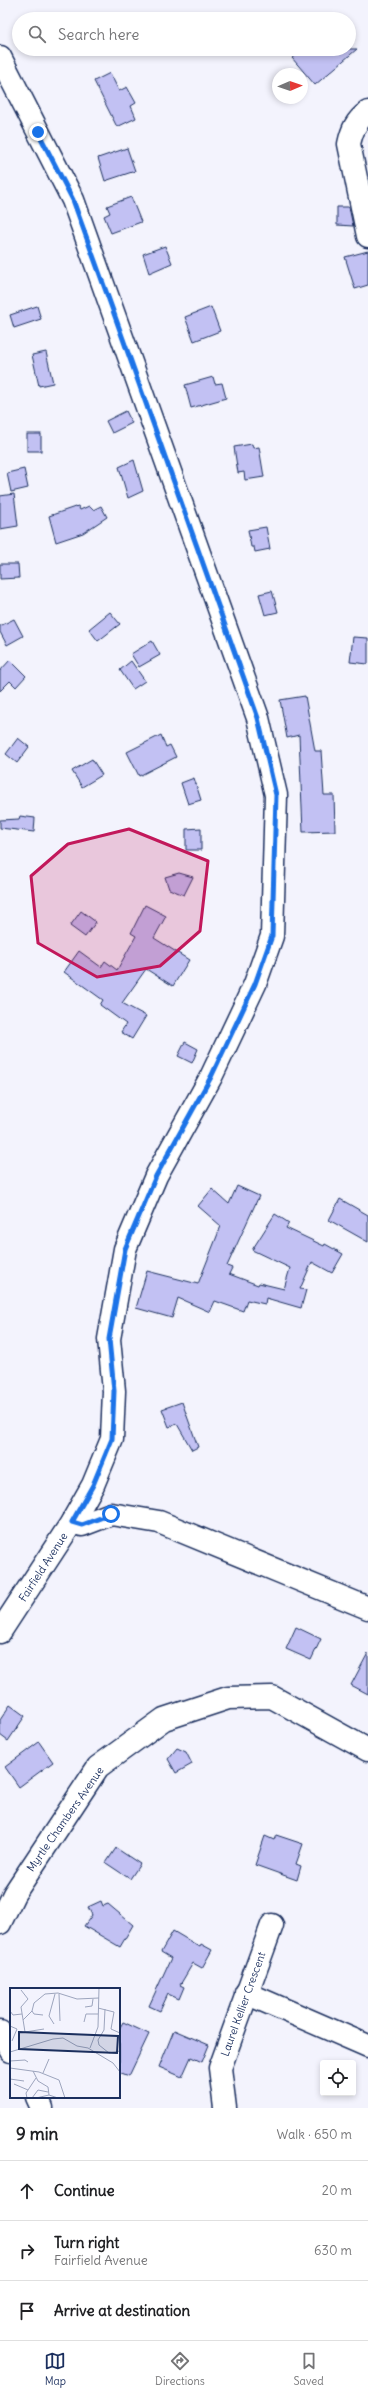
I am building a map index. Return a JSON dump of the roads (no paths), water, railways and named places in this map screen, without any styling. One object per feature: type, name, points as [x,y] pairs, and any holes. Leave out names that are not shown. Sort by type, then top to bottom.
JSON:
[{"type":"street","name":"Fairfield Avenue","points":[[0,57],[73,200],[258,718],[276,795],[272,936],[255,984],[211,1077],[156,1176],[125,1249],[109,1339],[114,1391],[112,1439],[93,1485],[72,1522],[0,1632]]},
{"type":"street","points":[[368,112],[360,118],[352,130],[349,144],[368,236]]},
{"type":"street","points":[[72,1522],[82,1525],[111,1514],[159,1522],[368,1608]]},
{"type":"street","name":"Myrtle Chambers Avenue","points":[[0,1923],[14,1894],[98,1767],[164,1719],[228,1698],[272,1698],[368,1750]]},
{"type":"street","name":"Laurel Kellier Crescent","points":[[225,2108],[220,2068],[272,1925]]},
{"type":"street","points":[[246,1993],[368,2046]]},
{"type":"street","points":[[0,2032],[10,2049]]},
{"type":"street","points":[[37,2098],[42,2108]]}]
